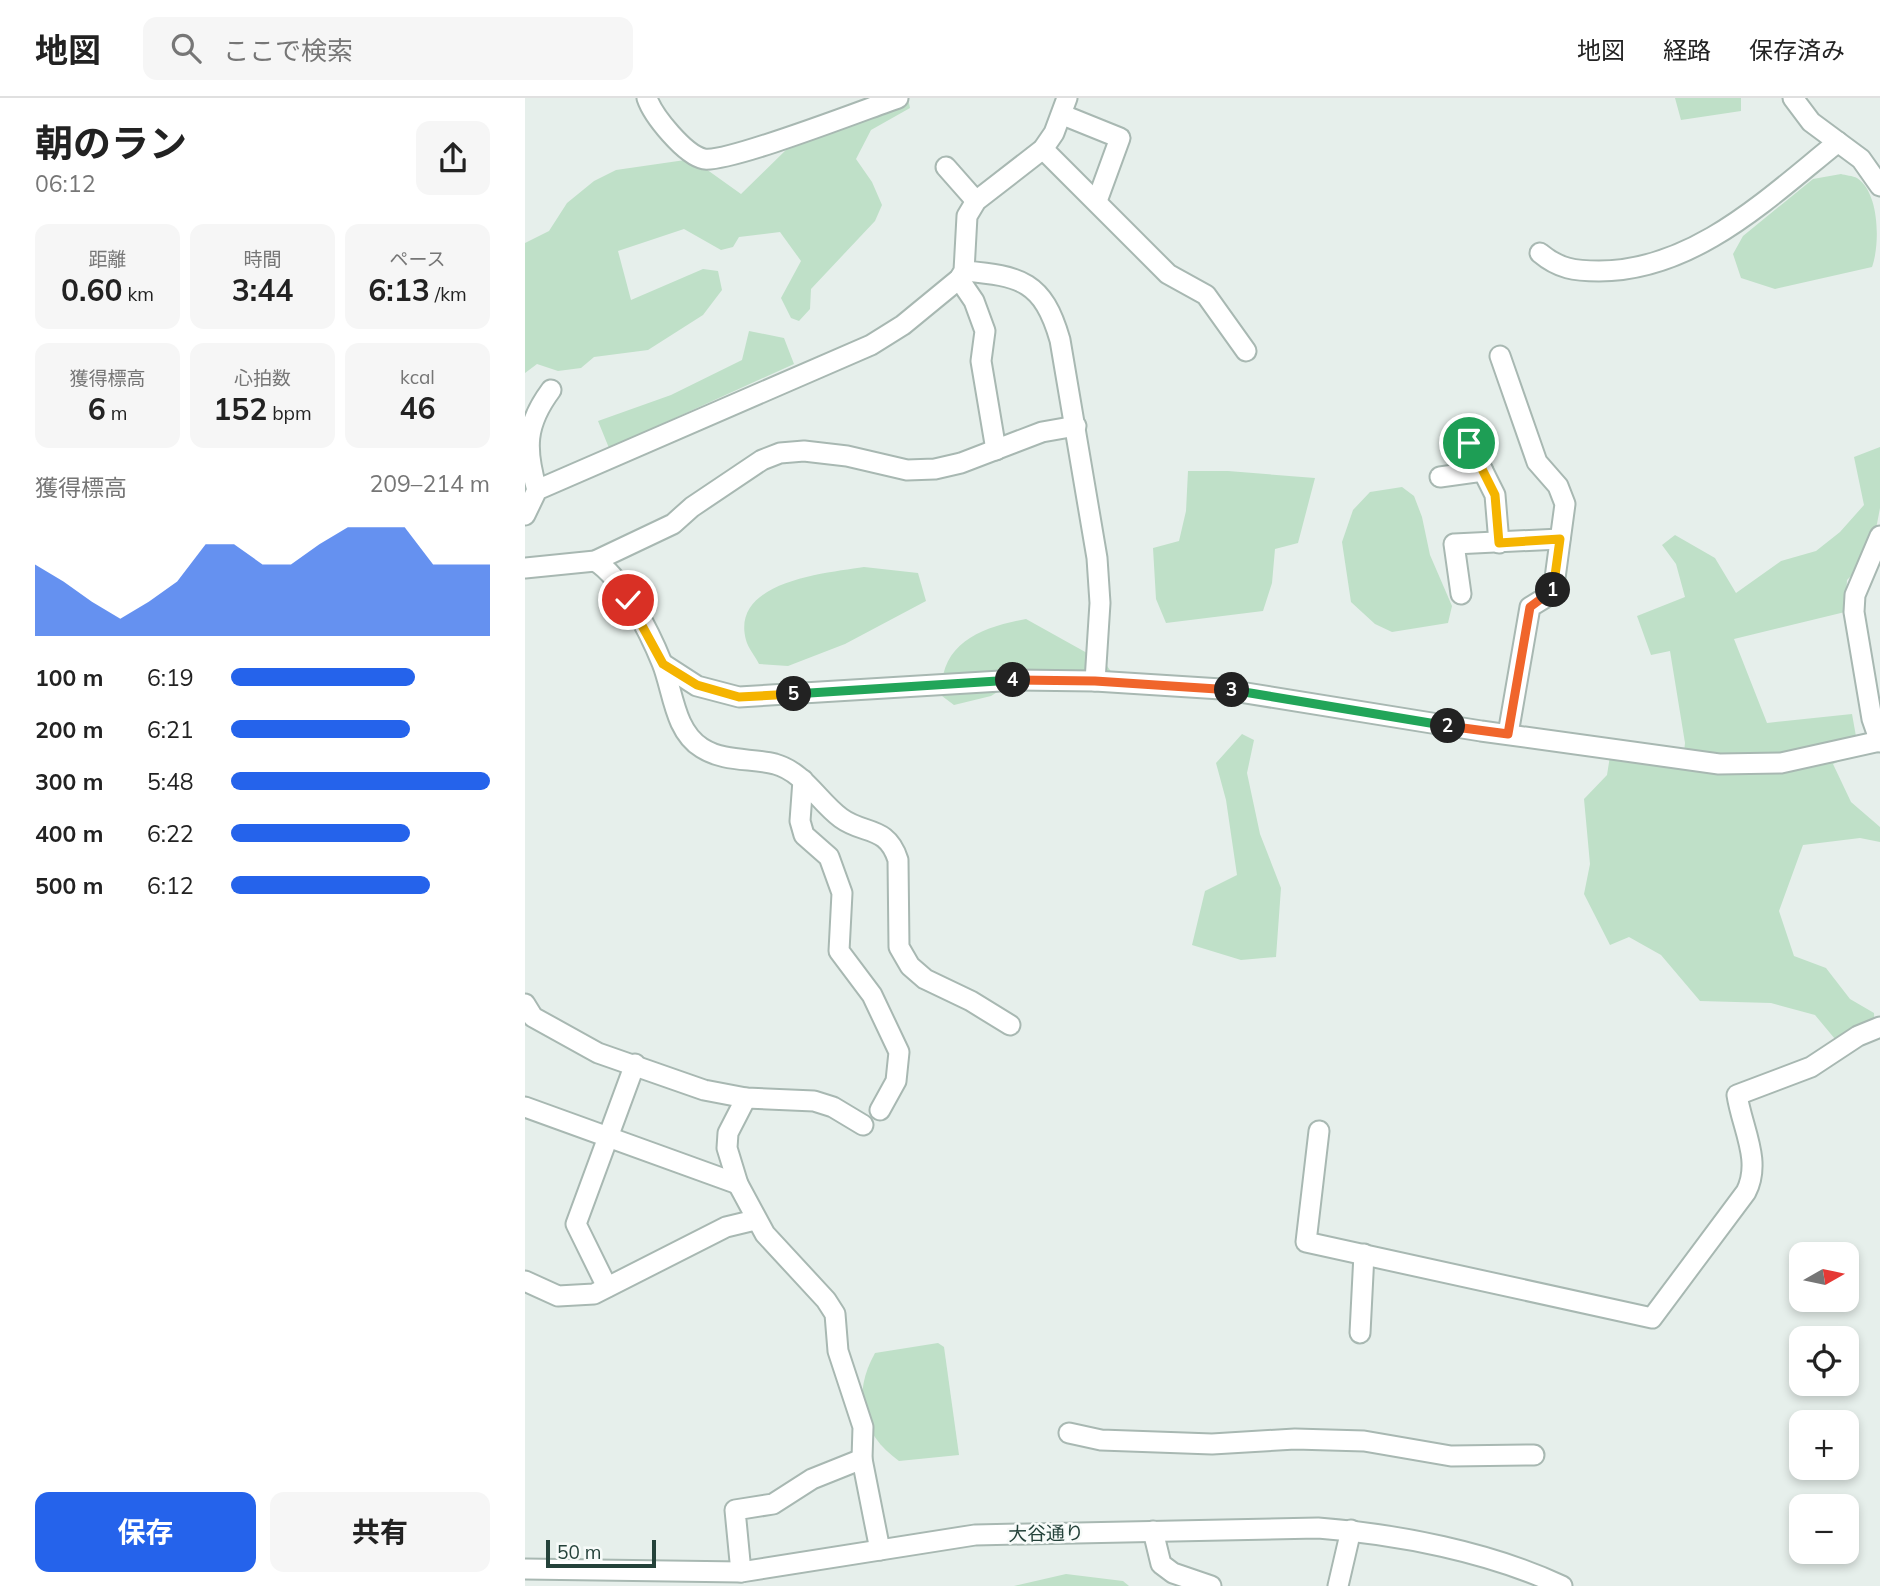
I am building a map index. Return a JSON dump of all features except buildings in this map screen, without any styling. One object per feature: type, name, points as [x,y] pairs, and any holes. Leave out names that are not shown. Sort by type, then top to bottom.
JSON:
[{"type":"street","points":[[647,98],[661,123],[695,155],[706,159],[758,147],[898,98]]},
{"type":"street","points":[[1793,98],[1811,122],[1861,159],[1880,186]]},
{"type":"street","points":[[996,450],[981,361],[985,331],[961,275],[967,216],[976,201],[1043,149],[1065,106],[1120,138],[1097,201]]},
{"type":"street","points":[[1540,253],[1555,266],[1579,271],[1621,271],[1654,266],[1738,223],[1838,142]]},
{"type":"street","points":[[1043,149],[1168,274],[1206,295],[1246,351]]},
{"type":"street","points":[[946,167],[976,201]]},
{"type":"street","points":[[525,515],[537,490],[871,345],[903,325],[961,275],[1007,275],[1039,293],[1052,312],[1060,340],[1097,558],[1100,603],[1095,681]]},
{"type":"street","points":[[1500,356],[1537,463],[1558,486],[1565,504],[1553,593],[1530,607],[1508,734]]},
{"type":"street","points":[[537,490],[529,470],[526,436],[536,410],[551,390]]},
{"type":"street","points":[[525,568],[595,561],[673,524],[692,507],[762,460],[780,453],[804,451],[847,456],[907,470],[961,463],[1042,432],[1076,426]]},
{"type":"street","points":[[1469,443],[1495,495],[1499,543]]},
{"type":"street","points":[[1440,477],[1483,471]]},
{"type":"street","points":[[663,664],[697,685],[739,697],[1017,680],[1095,681],[1221,689],[1508,734],[1720,764],[1755,765],[1880,742],[1872,719],[1854,612],[1855,595],[1880,536]]},
{"type":"street","points":[[1461,594],[1454,544],[1560,539]]},
{"type":"street","points":[[595,561],[607,568],[628,600],[663,664],[678,716],[701,748],[721,757],[776,764],[803,780],[843,820],[883,835],[894,846],[898,860],[896,919],[899,947],[910,966],[925,979],[971,1001],[1010,1026]]},
{"type":"street","points":[[803,780],[800,821],[804,835],[829,857],[842,893],[839,951],[872,995],[899,1052],[896,1081],[880,1110]]},
{"type":"street","points":[[525,1004],[533,1017],[598,1054],[635,1064],[704,1090],[746,1098],[814,1101],[833,1107],[863,1125]]},
{"type":"street","points":[[1319,1131],[1306,1242],[1652,1318],[1746,1192],[1753,1178],[1753,1160],[1737,1095],[1811,1067],[1880,1027]]},
{"type":"street","points":[[607,1287],[576,1224],[635,1064]]},
{"type":"street","points":[[746,1098],[728,1133],[727,1148],[737,1184],[755,1220],[826,1300],[835,1314],[838,1351],[863,1427],[862,1459],[880,1550]]},
{"type":"street","points":[[525,1107],[737,1184]]},
{"type":"street","points":[[525,1281],[558,1296],[593,1294],[726,1227],[755,1220]]},
{"type":"street","points":[[1360,1333],[1364,1254]]},
{"type":"street","points":[[1069,1433],[1101,1440],[1212,1444],[1295,1439],[1364,1441],[1451,1456],[1534,1455]]},
{"type":"street","points":[[741,1572],[735,1510],[773,1504],[812,1479],[862,1459]]},
{"type":"street","name":"大谷通り","points":[[525,1569],[598,1578],[655,1573],[741,1572],[975,1535],[1297,1528],[1351,1530],[1479,1556],[1562,1586]]},
{"type":"street","points":[[1338,1586],[1351,1530]]},
{"type":"street","points":[[1153,1531],[1161,1564],[1173,1573],[1211,1586]]},
{"type":"green space","points":[[908,98],[910,108],[871,130],[856,159],[872,182],[882,205],[875,221],[811,289],[810,309],[799,321],[791,318],[781,298],[801,261],[780,232],[739,237],[733,247],[721,250],[684,229],[618,251],[631,300],[703,269],[718,271],[722,290],[703,315],[648,350],[594,357],[581,368],[558,371],[537,364],[525,373],[525,243],[549,231],[567,203],[594,181],[616,170],[692,159],[741,194],[789,147]]},
{"type":"green space","points":[[1675,98],[1741,98],[1741,111],[1681,120]]},
{"type":"green space","points":[[1841,174],[1857,178],[1865,185],[1874,207],[1877,233],[1872,267],[1775,289],[1741,278],[1733,254],[1743,236],[1813,179]]},
{"type":"green space","points":[[749,331],[784,338],[794,364],[609,448],[598,421],[671,395],[742,360]]},
{"type":"green space","points":[[1880,447],[1880,508],[1876,529],[1866,561],[1847,580],[1845,612],[1734,639],[1767,723],[1852,714],[1859,753],[1833,764],[1851,802],[1880,827],[1880,842],[1860,838],[1803,845],[1779,911],[1794,956],[1826,968],[1850,999],[1874,1013],[1875,1037],[1840,1045],[1815,1015],[1771,1003],[1700,1001],[1661,955],[1629,937],[1610,945],[1584,894],[1590,864],[1584,799],[1607,775],[1611,750],[1683,761],[1685,743],[1670,651],[1651,655],[1637,616],[1685,597],[1676,564],[1662,545],[1675,535],[1715,558],[1736,593],[1781,561],[1816,551],[1840,532],[1864,505],[1854,457]]},
{"type":"green space","points":[[1188,471],[1228,471],[1315,478],[1298,543],[1275,549],[1272,583],[1263,611],[1166,623],[1156,599],[1153,548],[1179,541],[1186,511]]},
{"type":"green space","points":[[1402,487],[1414,496],[1422,517],[1430,555],[1452,606],[1448,623],[1392,632],[1375,624],[1351,602],[1342,542],[1353,510],[1370,492]]},
{"type":"green space","points":[[864,567],[918,573],[926,601],[845,644],[788,666],[759,664],[746,640],[745,620],[752,605],[766,593],[785,584],[806,577]]},
{"type":"green space","points":[[1026,619],[1105,663],[1119,683],[1029,672],[991,696],[954,705],[942,696],[947,663],[955,651],[979,633]]},
{"type":"green space","points":[[1242,734],[1254,740],[1247,773],[1260,834],[1281,888],[1276,957],[1241,960],[1192,945],[1205,891],[1237,875],[1226,800],[1216,763]]},
{"type":"green space","points":[[938,1343],[944,1347],[959,1455],[899,1461],[886,1450],[868,1425],[862,1398],[868,1368],[875,1353]]},
{"type":"green space","points":[[1066,1574],[1123,1581],[1129,1586],[1014,1586]]},
{"type":"route","points":[[628,600],[663,664],[697,685],[718,694],[739,697],[1017,680],[1095,681],[1221,689],[1508,734],[1530,607],[1553,593],[1560,539],[1499,543],[1495,495],[1469,443]]}]
